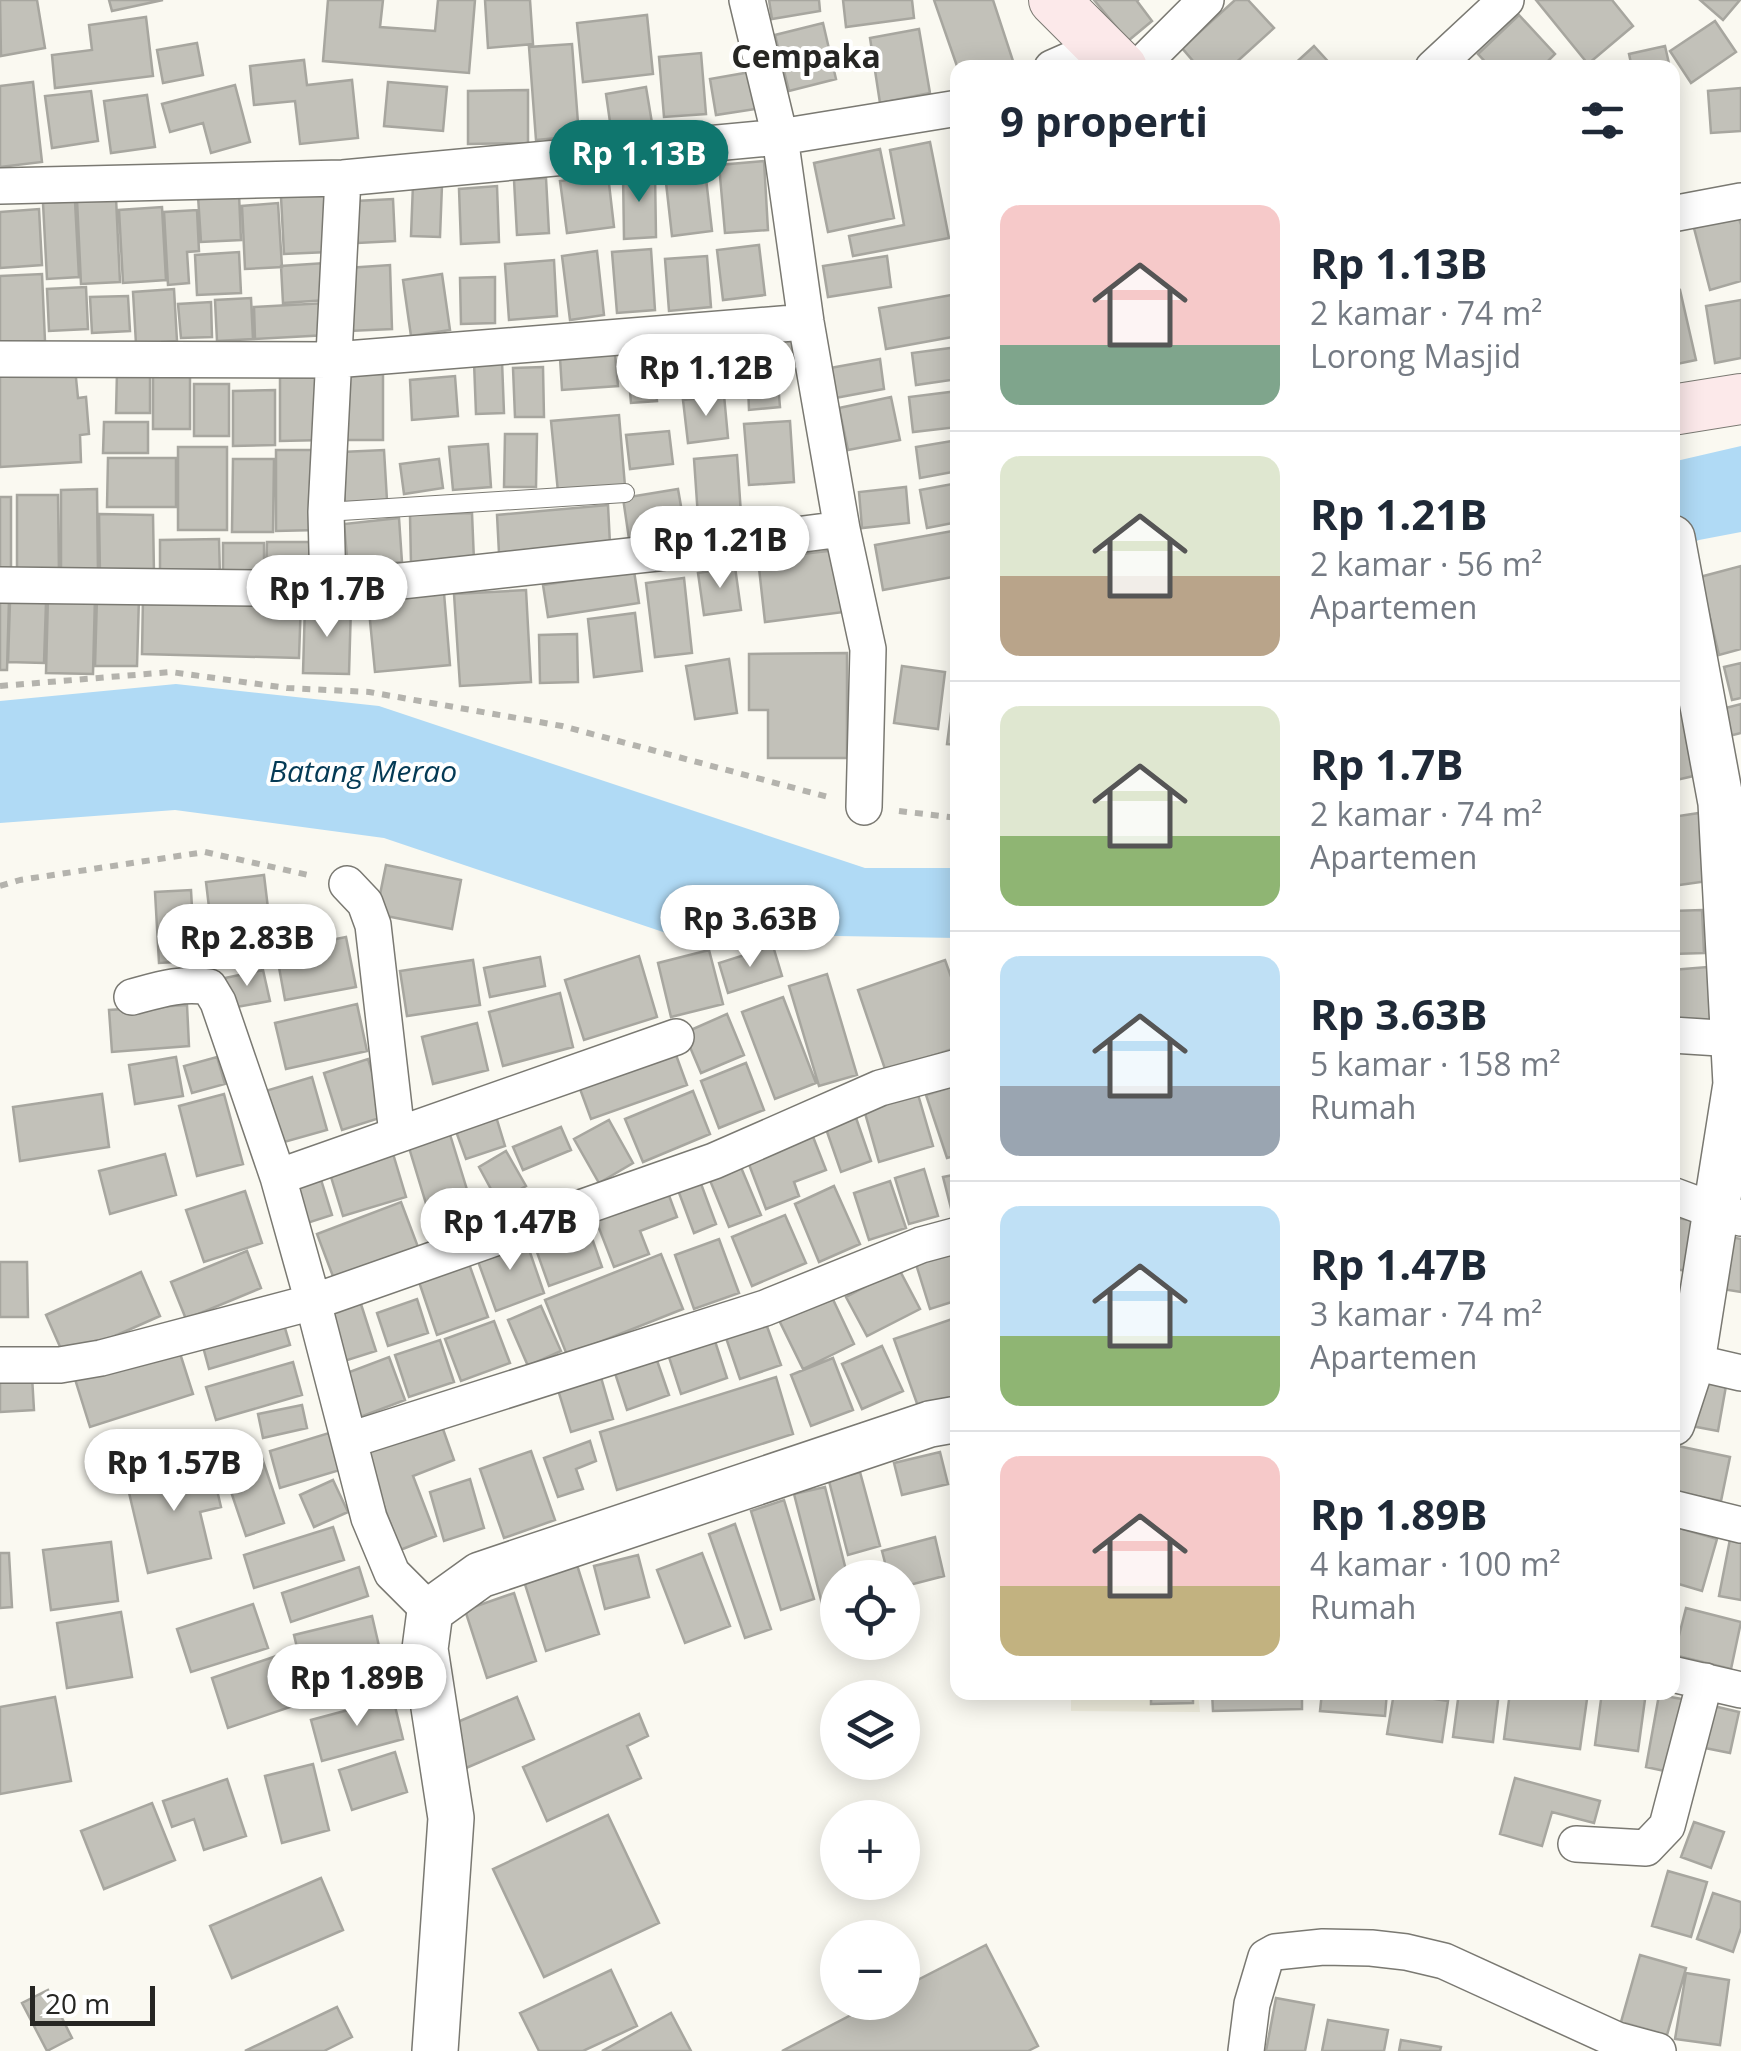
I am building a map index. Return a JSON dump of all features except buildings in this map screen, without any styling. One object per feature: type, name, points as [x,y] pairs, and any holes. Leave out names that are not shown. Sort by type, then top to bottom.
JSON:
[{"type":"main road","points":[[1054,0],[1120,60]]},
{"type":"main road","points":[[1680,409],[1741,399]]},
{"type":"street","points":[[747,0],[780,137],[806,322],[842,530],[868,649],[864,807]]},
{"type":"street","points":[[1120,60],[1206,0]]},
{"type":"street","points":[[1442,60],[1506,0]]},
{"type":"street","points":[[0,186],[343,178],[780,137],[950,117]]},
{"type":"street","points":[[328,590],[326,512],[343,178]]},
{"type":"street","points":[[1680,212],[1741,200]]},
{"type":"street","points":[[0,359],[334,360],[806,322]]},
{"type":"street","points":[[0,585],[328,590],[842,530]]},
{"type":"street","points":[[1680,577],[1721,802],[1738,1084],[1728,1214],[1682,1359],[1741,1373]]},
{"type":"street","points":[[347,884],[366,903],[373,925],[397,1134]]},
{"type":"street","points":[[132,997],[195,985],[209,988],[218,1002],[278,1176],[369,1518],[392,1572],[430,1611]]},
{"type":"street","points":[[1680,1036],[1734,1039]]},
{"type":"street","points":[[278,1176],[676,1037]]},
{"type":"street","points":[[0,1365],[60,1365],[101,1358],[314,1302],[714,1161],[880,1088],[950,1069]]},
{"type":"street","points":[[1680,1198],[1728,1214]]},
{"type":"street","points":[[350,1440],[765,1308],[921,1245],[950,1238]]},
{"type":"street","points":[[435,2051],[450,1818],[425,1648],[430,1611],[480,1576],[930,1424],[950,1421]]},
{"type":"street","points":[[1680,1510],[1741,1525]]},
{"type":"street","points":[[1576,1844],[1646,1848],[1668,1826],[1688,1678],[1741,1690]]},
{"type":"street","points":[[1246,2051],[1252,2004],[1266,1956],[1323,1946],[1406,1952],[1444,1961],[1617,2040],[1658,2051]]},
{"type":"lane","points":[[326,512],[626,494]]},
{"type":"path","points":[[0,686],[170,672],[287,688],[368,692],[562,726],[864,807],[950,817]]},
{"type":"path","points":[[0,886],[206,852],[347,884]]},
{"type":"shaded area","points":[[1071,1700],[1199,1700],[1200,1712],[1071,1711]]},
{"type":"water","points":[[1741,446],[1741,532],[1680,548],[1680,460]]},
{"type":"water","name":"Batang Merao","points":[[176,684],[379,706],[865,868],[950,868],[950,938],[666,933],[384,838],[175,810],[0,823],[0,701]]},
{"type":"district","name":"Cempaka","points":[[806,55]]}]
